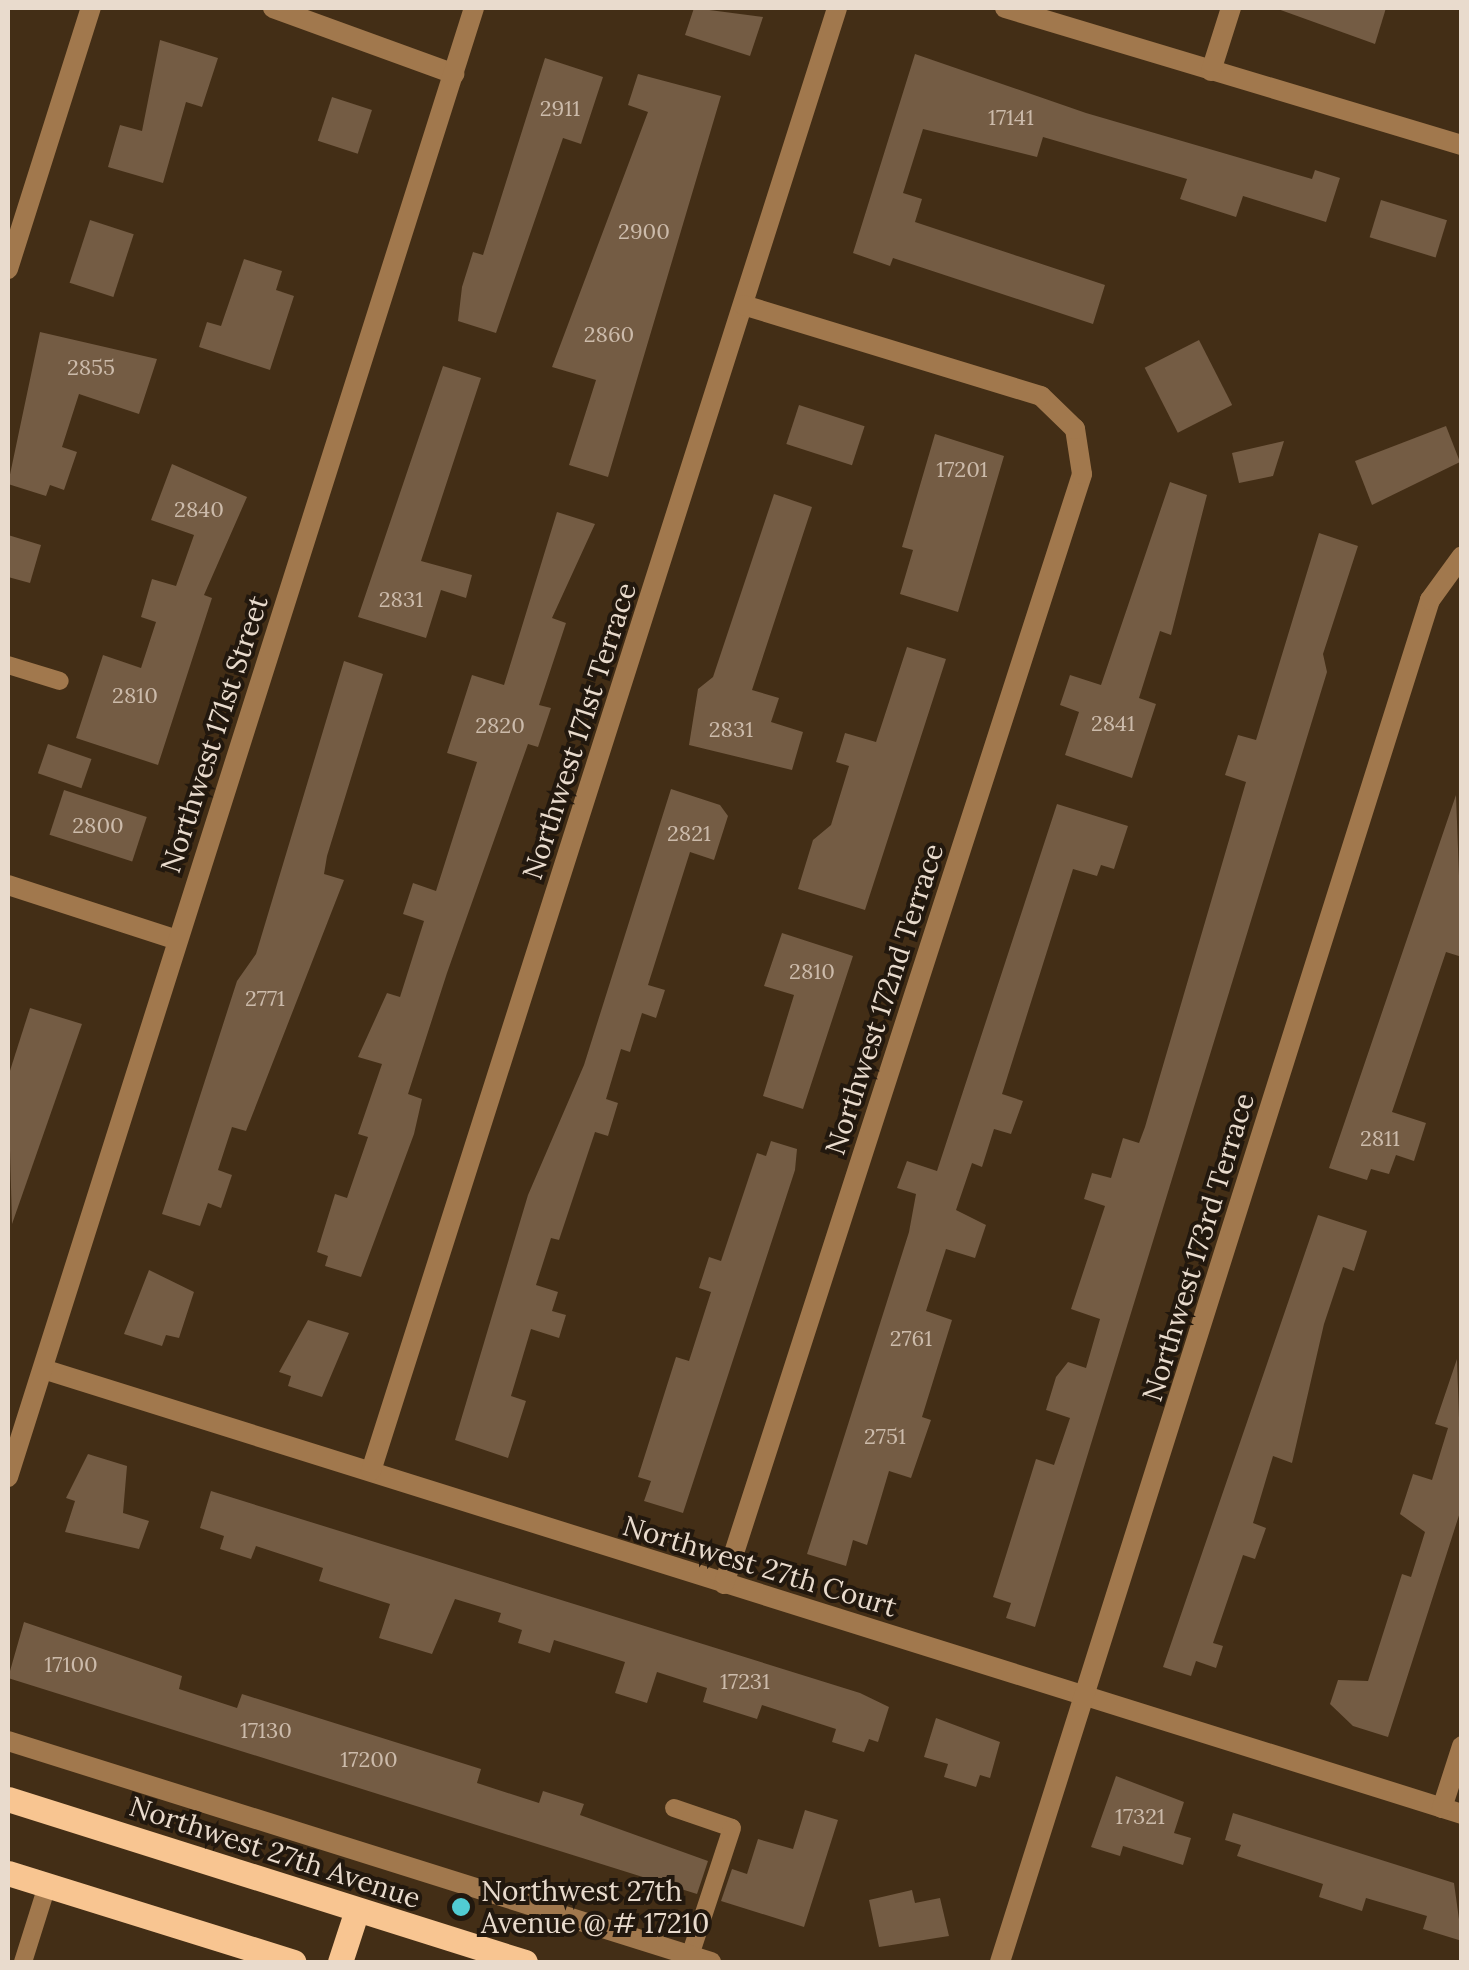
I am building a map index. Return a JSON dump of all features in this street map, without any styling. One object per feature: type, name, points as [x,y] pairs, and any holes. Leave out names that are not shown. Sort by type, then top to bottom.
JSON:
[{"type":"main road","name":"Northwest 27th Avenue","points":[[8,1799],[525,1962]]},
{"type":"main road","points":[[8,1873],[293,1962]]},
{"type":"main road","points":[[340,1962],[357,1910]]},
{"type":"street","points":[[8,270],[92,8]]},
{"type":"street","points":[[273,8],[454,74]]},
{"type":"street","name":"Northwest 171st Street","points":[[8,1477],[474,8]]},
{"type":"street","name":"Northwest 171st Terrace","points":[[371,1471],[836,8]]},
{"type":"street","points":[[1005,8],[1462,145]]},
{"type":"street","points":[[1211,71],[1231,8]]},
{"type":"street","name":"Northwest 172nd Terrace","points":[[724,1584],[1082,474],[1075,429],[1041,396],[744,305]]},
{"type":"street","name":"Northwest 173rd Terrace","points":[[1000,1962],[1430,600],[1462,556]]},
{"type":"street","points":[[8,885],[176,940]]},
{"type":"street","name":"Northwest 27th Court","points":[[43,1369],[1452,1811]]},
{"type":"street","points":[[8,1740],[711,1962]]},
{"type":"street","points":[[1452,1811],[1462,1746]]},
{"type":"lane","points":[[8,665],[60,681]]},
{"type":"lane","points":[[674,1808],[732,1828],[690,1956]]},
{"type":"lane","points":[[23,1962],[48,1886]]},
{"type":"building","points":[[694,8],[763,17],[750,56],[685,35]]},
{"type":"building","points":[[1275,8],[1386,8],[1375,44]]},
{"type":"building","points":[[160,40],[218,58],[202,107],[186,102],[163,183],[108,167],[120,125],[142,131]]},
{"type":"building","points":[[915,54],[1086,113],[1312,179],[1315,170],[1340,178],[1326,222],[1243,196],[1236,217],[1180,199],[1187,179],[1043,137],[1037,157],[923,129],[903,193],[922,199],[915,222],[1105,285],[1093,324],[893,258],[890,266],[853,253]]},
{"type":"building","points":[[545,58],[603,77],[581,144],[563,138],[496,333],[458,321],[462,287],[473,252],[483,255]]},
{"type":"building","points":[[638,74],[721,96],[608,477],[569,465],[596,380],[552,367],[648,112],[628,105]]},
{"type":"building","points":[[332,97],[372,110],[358,154],[318,141]]},
{"type":"building","points":[[1381,200],[1447,220],[1436,257],[1370,237]]},
{"type":"building","points":[[90,220],[134,234],[113,297],[70,283]]},
{"type":"building","points":[[244,259],[282,271],[276,290],[294,296],[270,370],[199,347],[207,322],[221,326]]},
{"type":"building","points":[[40,332],[157,359],[139,414],[79,394],[62,447],[77,452],[64,490],[50,485],[46,496],[8,484]]},
{"type":"building","points":[[1199,340],[1232,405],[1178,433],[1145,368]]},
{"type":"building","points":[[443,366],[481,378],[421,561],[472,575],[466,598],[441,590],[426,638],[358,617]]},
{"type":"building","points":[[799,405],[865,426],[852,465],[786,444]]},
{"type":"building","points":[[1446,426],[1460,462],[1372,505],[1355,461]]},
{"type":"building","points":[[935,434],[1004,456],[958,612],[900,594],[913,550],[902,547]]},
{"type":"building","points":[[1284,441],[1273,476],[1239,483],[1232,453]]},
{"type":"building","points":[[172,464],[247,497],[204,595],[212,598],[158,765],[76,738],[103,655],[141,668],[156,622],[141,617],[152,579],[176,586],[194,535],[151,520]]},
{"type":"building","points":[[1170,482],[1207,495],[1171,635],[1160,631],[1139,698],[1156,704],[1132,778],[1065,755],[1079,712],[1060,705],[1070,675],[1101,685]]},
{"type":"building","points":[[774,494],[812,507],[752,690],[779,698],[771,722],[803,732],[792,770],[689,745],[698,689],[713,677]]},
{"type":"building","points":[[557,512],[595,524],[552,618],[566,623],[539,705],[551,708],[538,747],[528,744],[447,973],[408,1094],[422,1099],[414,1134],[361,1277],[325,1266],[328,1256],[317,1252],[335,1194],[347,1198],[368,1137],[358,1134],[382,1064],[358,1057],[387,993],[400,997],[424,921],[403,914],[413,883],[436,891],[477,762],[447,753],[472,675],[504,685]]},
{"type":"building","points":[[1319,533],[1358,546],[1323,654],[1327,672],[1035,1627],[1006,1618],[1011,1603],[993,1597],[1036,1459],[1054,1465],[1070,1418],[1046,1410],[1056,1377],[1068,1362],[1086,1368],[1100,1319],[1071,1309],[1105,1206],[1084,1199],[1092,1173],[1111,1178],[1123,1138],[1139,1143],[1145,1127],[1246,782],[1225,775],[1238,735],[1256,740]]},
{"type":"building","points":[[8,535],[41,545],[30,583],[8,577]]},
{"type":"building","points":[[907,647],[946,659],[865,910],[798,889],[813,840],[831,825],[849,766],[836,762],[845,733],[876,742]]},
{"type":"building","points":[[344,661],[383,674],[327,856],[324,874],[344,880],[246,1131],[232,1127],[218,1170],[232,1175],[221,1208],[208,1203],[200,1226],[162,1214],[237,981],[256,954]]},
{"type":"building","points":[[48,744],[91,759],[81,788],[38,773]]},
{"type":"building","points":[[671,789],[720,805],[728,816],[714,860],[690,852],[648,985],[665,990],[656,1018],[642,1013],[630,1052],[621,1049],[606,1099],[618,1103],[608,1136],[595,1132],[559,1240],[551,1238],[536,1285],[558,1292],[552,1311],[566,1315],[559,1338],[531,1329],[511,1396],[526,1401],[508,1458],[455,1440],[528,1195],[584,1065]]},
{"type":"building","points":[[64,790],[147,817],[132,862],[49,835]]},
{"type":"building","points":[[1456,795],[1462,957],[1446,952],[1392,1112],[1426,1123],[1414,1161],[1396,1155],[1389,1174],[1371,1169],[1367,1180],[1329,1168]]},
{"type":"building","points":[[1057,804],[1128,826],[1114,869],[1101,865],[1097,876],[1073,869],[1002,1094],[1023,1101],[1011,1134],[994,1129],[982,1167],[972,1163],[956,1210],[986,1225],[975,1258],[946,1249],[926,1311],[952,1320],[922,1417],[931,1420],[911,1478],[889,1471],[867,1545],[853,1540],[846,1566],[807,1554],[909,1232],[916,1194],[897,1188],[907,1161],[937,1171]]},
{"type":"building","points":[[782,933],[853,956],[803,1109],[763,1096],[794,995],[764,986]]},
{"type":"building","points":[[30,1008],[82,1024],[12,1224],[8,1077]]},
{"type":"building","points":[[771,1141],[797,1149],[795,1170],[683,1513],[644,1501],[651,1481],[638,1477],[676,1357],[689,1361],[711,1292],[699,1288],[709,1257],[721,1261],[757,1153],[766,1156]]},
{"type":"building","points":[[1318,1215],[1367,1231],[1354,1271],[1343,1267],[1324,1324],[1292,1463],[1273,1456],[1253,1523],[1266,1528],[1255,1559],[1243,1555],[1213,1643],[1223,1646],[1216,1668],[1196,1661],[1191,1676],[1163,1667]]},
{"type":"building","points":[[149,1270],[194,1292],[179,1338],[166,1335],[162,1346],[124,1334]]},
{"type":"building","points":[[308,1320],[349,1333],[322,1397],[288,1386],[291,1376],[279,1372]]},
{"type":"building","points":[[1457,1359],[1462,1506],[1388,1737],[1353,1726],[1330,1704],[1338,1680],[1368,1681],[1402,1574],[1411,1577],[1425,1532],[1400,1514],[1413,1474],[1432,1480],[1448,1428],[1435,1424]]},
{"type":"building","points":[[88,1454],[127,1466],[123,1513],[149,1521],[139,1549],[65,1532],[75,1501],[66,1498]]},
{"type":"building","points":[[211,1491],[860,1693],[889,1707],[878,1742],[869,1739],[864,1752],[832,1742],[836,1729],[762,1705],[757,1719],[703,1702],[707,1688],[657,1672],[647,1703],[615,1693],[625,1662],[554,1640],[550,1653],[518,1643],[522,1630],[498,1622],[501,1613],[455,1599],[432,1654],[379,1638],[390,1604],[319,1581],[323,1568],[256,1546],[251,1559],[220,1549],[224,1536],[200,1528]]},
{"type":"building","points":[[24,1622],[182,1676],[179,1689],[237,1708],[242,1694],[481,1769],[477,1783],[539,1803],[543,1791],[584,1804],[580,1815],[708,1861],[697,1894],[8,1678]]},
{"type":"building","points":[[936,1718],[1000,1742],[990,1778],[980,1775],[976,1787],[944,1777],[948,1764],[924,1757]]},
{"type":"building","points":[[1116,1776],[1184,1802],[1174,1833],[1191,1838],[1183,1865],[1123,1846],[1120,1856],[1091,1847]]},
{"type":"building","points":[[805,1810],[838,1820],[804,1927],[721,1901],[732,1869],[747,1874],[758,1839],[793,1849]]},
{"type":"building","points":[[1233,1813],[1454,1883],[1462,1941],[1423,1929],[1427,1916],[1366,1898],[1362,1911],[1319,1897],[1323,1884],[1237,1856],[1241,1845],[1225,1840]]},
{"type":"building","points":[[912,1890],[915,1903],[940,1898],[949,1936],[879,1947],[869,1900]]},
{"type":"place","name":"Northwest 27th Avenue @ # 17210","points":[[461,1907]]}]
